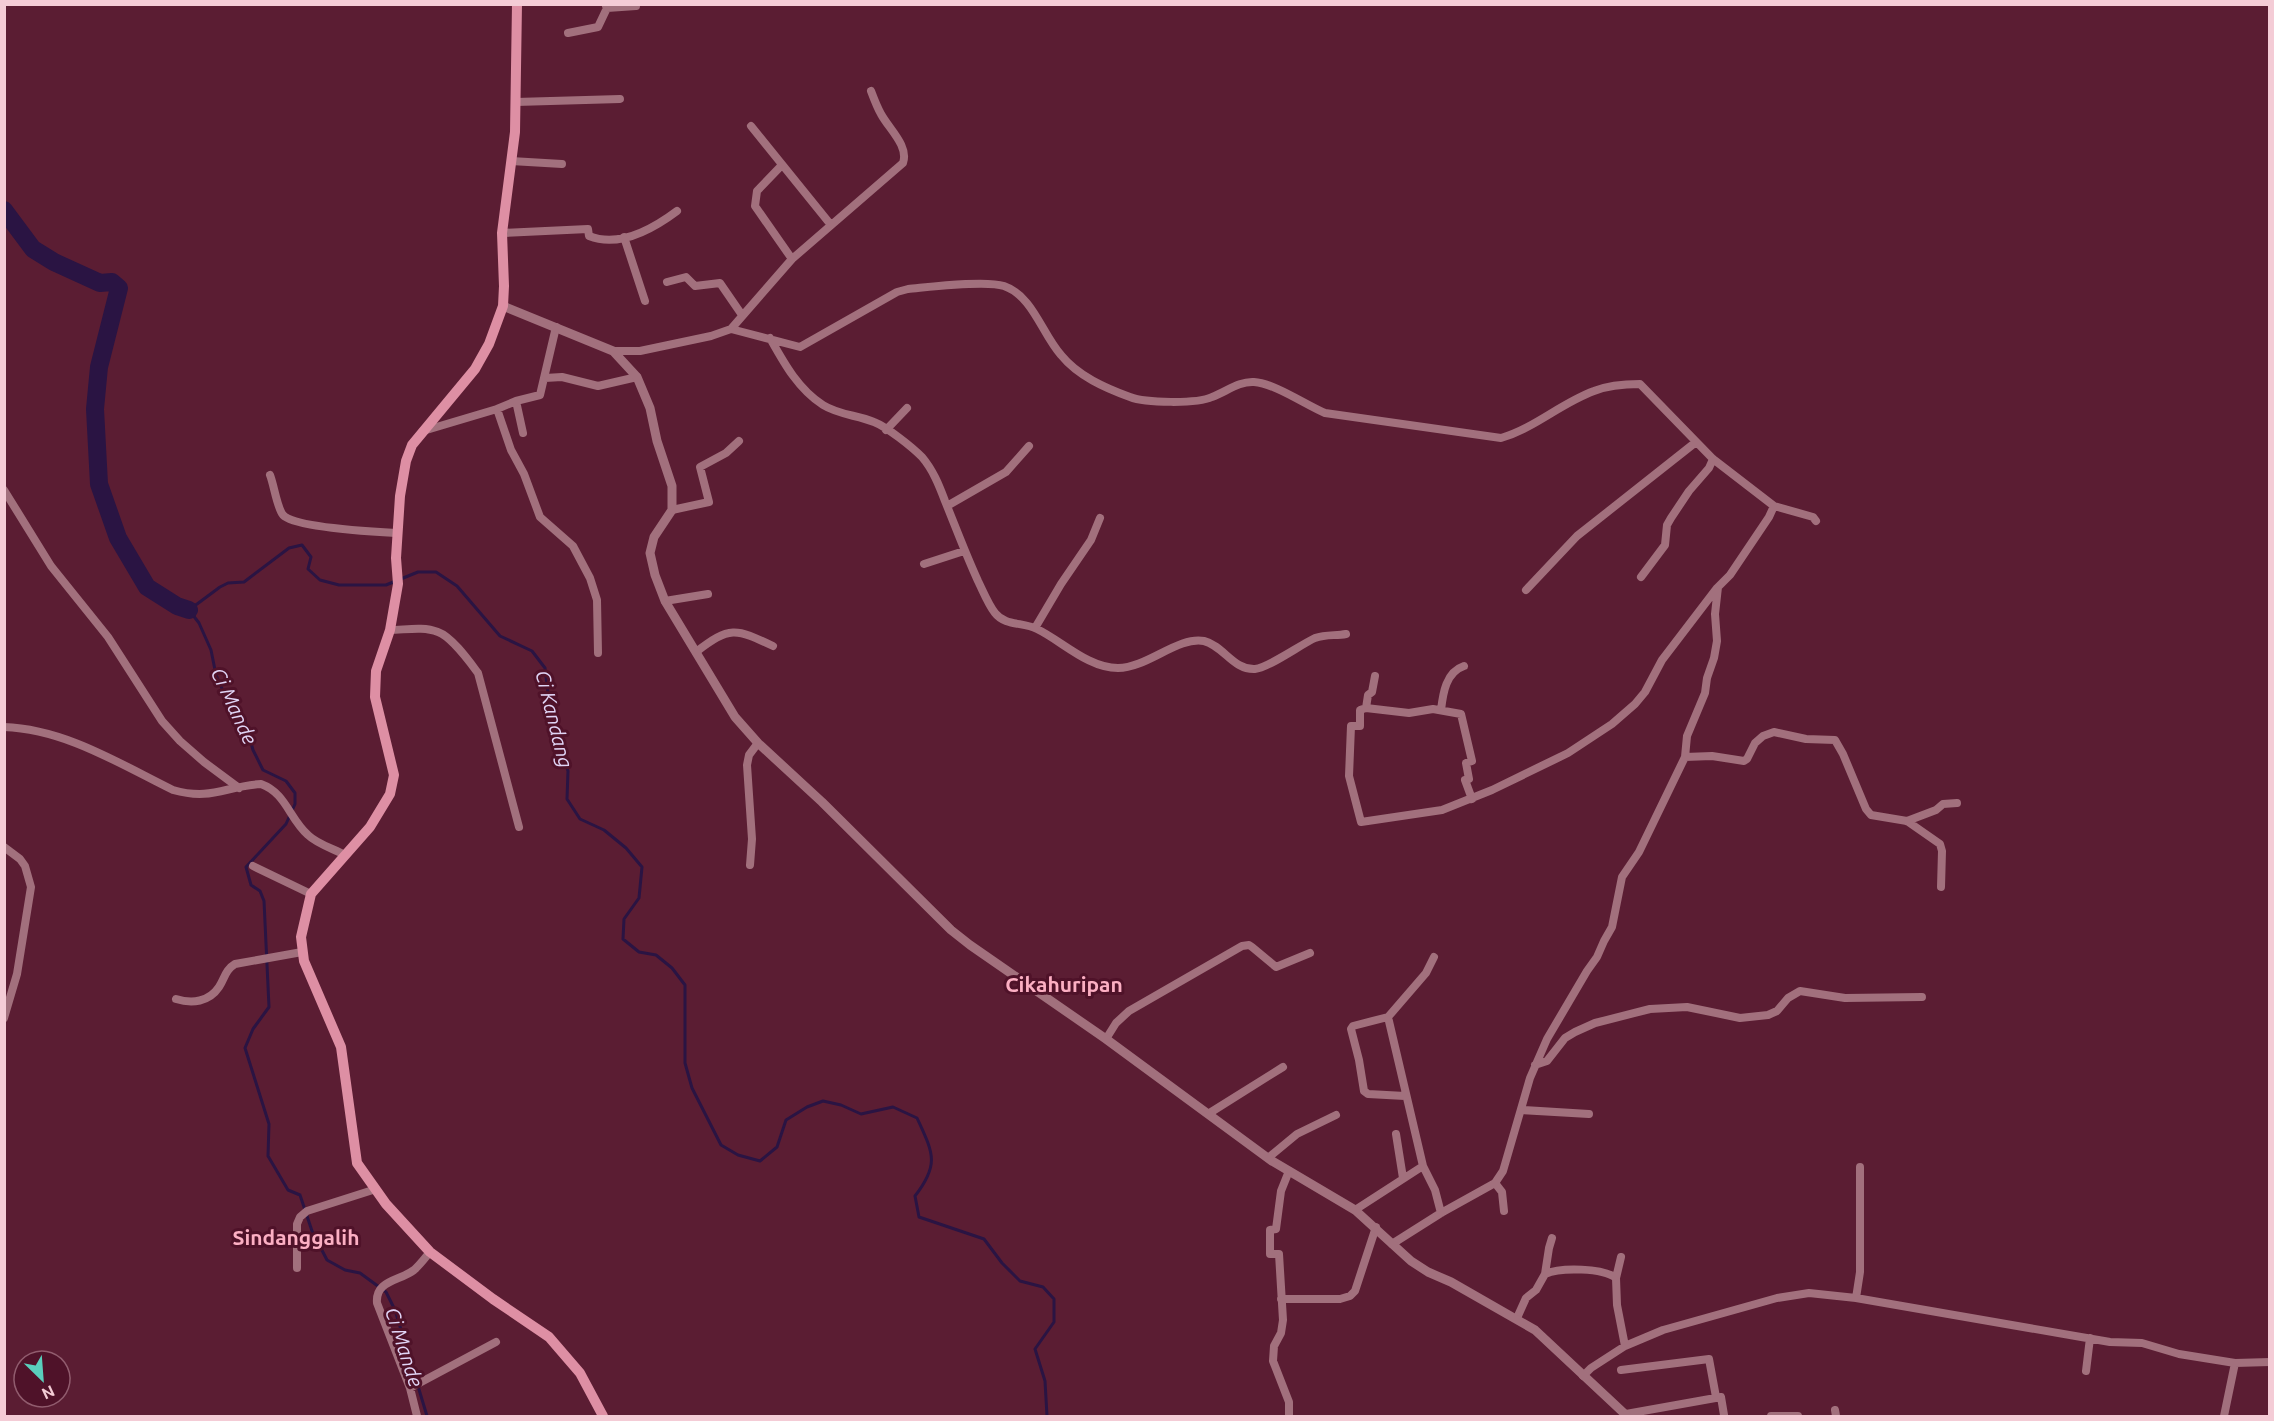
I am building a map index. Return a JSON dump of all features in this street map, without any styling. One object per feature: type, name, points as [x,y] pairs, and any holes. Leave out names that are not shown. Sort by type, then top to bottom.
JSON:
[{"type":"main road","points":[[517,4],[516,102],[502,233],[504,286],[502,306],[489,344],[475,369],[412,445],[406,461],[400,496],[398,584],[390,630],[376,671],[375,697],[394,775],[392,787],[375,820],[311,894],[301,937],[302,952],[313,985],[341,1047],[354,1154],[362,1172],[430,1252],[549,1337],[580,1373],[603,1416]]},
{"type":"street","points":[[568,33],[598,27],[606,6],[636,6]]},
{"type":"street","points":[[731,329],[792,259],[903,163],[905,156],[899,141],[882,116],[871,91]]},
{"type":"street","points":[[516,102],[620,99]]},
{"type":"street","points":[[751,126],[781,166],[831,225]]},
{"type":"street","points":[[511,161],[562,164]]},
{"type":"street","points":[[781,166],[757,191],[755,207],[792,259]]},
{"type":"street","points":[[502,233],[588,229],[589,236],[609,241],[640,233],[657,225],[677,211]]},
{"type":"street","points":[[624,237],[645,301]]},
{"type":"street","points":[[667,282],[686,277],[695,286],[720,283],[742,315]]},
{"type":"street","points":[[502,306],[613,351],[640,351],[711,336],[731,329],[797,347],[887,297],[908,289],[1002,285],[1021,297],[1036,316],[1059,354],[1071,366],[1084,376],[1133,399],[1192,402],[1210,398],[1245,382],[1255,382],[1325,413],[1501,438],[1517,433],[1593,391],[1622,384],[1640,384],[1713,459],[1774,506],[1813,517],[1816,521]]},
{"type":"street","points":[[422,432],[540,395],[556,327]]},
{"type":"street","points":[[770,338],[792,375],[822,405],[838,413],[877,423],[920,455],[934,474],[964,551],[996,614],[1010,622],[1035,628],[1088,659],[1119,668],[1145,662],[1184,644],[1198,641],[1220,650],[1245,668],[1257,669],[1317,637],[1347,634]]},
{"type":"street","points":[[613,351],[637,377],[650,408],[657,441],[672,486],[672,510],[654,537],[650,553],[665,601],[735,717],[758,743],[822,802],[951,930],[1001,969],[1106,1039],[1268,1158],[1355,1210],[1392,1244],[1428,1272],[1517,1318],[1550,1342],[1583,1376],[1627,1415],[1716,1397],[1721,1397],[1724,1415]]},
{"type":"street","points":[[545,378],[562,377],[598,386],[637,377]]},
{"type":"street","points":[[516,401],[523,433]]},
{"type":"street","points":[[886,429],[907,408]]},
{"type":"street","points":[[497,409],[511,450],[524,474],[540,517],[573,546],[590,578],[597,600],[598,653]]},
{"type":"street","points":[[672,510],[709,502],[700,467],[726,453],[739,441]]},
{"type":"street","points":[[1526,590],[1577,536],[1696,442]]},
{"type":"street","points":[[947,506],[1006,472],[1029,446]]},
{"type":"street","points":[[1641,577],[1665,545],[1667,525],[1671,518],[1689,491],[1709,468],[1713,459]]},
{"type":"street","points":[[270,475],[280,509],[289,519],[360,532],[398,533]]},
{"type":"street","points":[[4,490],[51,566],[108,637],[162,721],[204,762],[239,788]]},
{"type":"street","points":[[1472,799],[1465,780],[1469,779],[1466,763],[1472,761],[1461,714],[1433,709],[1409,712],[1366,708],[1360,710],[1360,726],[1351,726],[1349,776],[1360,822],[1442,810],[1472,799],[1568,753],[1623,715],[1645,692],[1662,660],[1718,587],[1730,575],[1774,506]]},
{"type":"street","points":[[1035,628],[1091,540],[1100,518]]},
{"type":"street","points":[[924,564],[964,551]]},
{"type":"street","points":[[1392,1244],[1441,1213],[1495,1184],[1503,1171],[1535,1065],[1612,927],[1622,877],[1639,852],[1685,757],[1687,736],[1705,693],[1714,658],[1717,641],[1715,614],[1718,587]]},
{"type":"street","points":[[665,601],[708,594]]},
{"type":"street","points":[[390,630],[414,629],[440,632],[478,673],[519,827]]},
{"type":"street","points":[[696,652],[724,633],[746,633],[773,646]]},
{"type":"street","points":[[1441,710],[1442,696],[1449,677],[1456,668],[1464,666]]},
{"type":"street","points":[[1366,708],[1375,676]]},
{"type":"street","points":[[4,727],[40,732],[93,750],[173,790],[186,794],[207,795],[261,784],[269,787],[282,798],[309,836],[345,855]]},
{"type":"street","points":[[1685,757],[1712,756],[1744,761],[1763,736],[1774,732],[1806,739],[1835,740],[1866,809],[1871,814],[1907,821],[1940,844],[1942,851],[1941,887]]},
{"type":"street","points":[[750,866],[752,839],[747,765],[749,755],[758,743]]},
{"type":"street","points":[[1907,821],[1936,810],[1943,804],[1957,803]]},
{"type":"street","points":[[4,847],[20,859],[28,874],[31,887],[17,974],[4,1018]]},
{"type":"street","points":[[253,866],[311,894]]},
{"type":"street","points":[[1106,1039],[1116,1023],[1129,1011],[1242,946],[1252,947],[1276,967],[1310,953]]},
{"type":"street","points":[[176,999],[196,1002],[209,997],[221,985],[223,976],[232,965],[302,952]]},
{"type":"street","points":[[1405,1096],[1368,1094],[1362,1086],[1359,1060],[1351,1029],[1353,1026],[1388,1017],[1426,973],[1434,957]]},
{"type":"street","points":[[1535,1065],[1548,1061],[1565,1038],[1575,1032],[1595,1023],[1650,1009],[1687,1007],[1740,1018],[1768,1015],[1777,1011],[1788,998],[1800,991],[1845,998],[1922,997]]},
{"type":"street","points":[[1388,1017],[1405,1096],[1424,1166],[1435,1190],[1441,1213]]},
{"type":"street","points":[[1208,1114],[1282,1067]]},
{"type":"street","points":[[1522,1110],[1589,1114]]},
{"type":"street","points":[[1268,1158],[1297,1134],[1336,1115]]},
{"type":"street","points":[[1395,1134],[1403,1178]]},
{"type":"street","points":[[1355,1210],[1424,1166]]},
{"type":"street","points":[[1856,1298],[1860,1272],[1860,1167]]},
{"type":"street","points":[[1289,1171],[1281,1191],[1276,1229],[1270,1230],[1270,1254],[1279,1254],[1283,1320],[1281,1333],[1274,1346],[1273,1362],[1289,1402],[1289,1416]]},
{"type":"street","points":[[1495,1184],[1502,1192],[1504,1211]]},
{"type":"street","points":[[297,1268],[297,1224],[304,1213],[376,1189]]},
{"type":"street","points":[[1281,1299],[1340,1299],[1350,1296],[1355,1291],[1376,1227]]},
{"type":"street","points":[[1517,1318],[1526,1298],[1536,1290],[1545,1274],[1552,1238]]},
{"type":"street","points":[[417,1416],[415,1385],[377,1303],[381,1288],[411,1273],[430,1252]]},
{"type":"street","points":[[1621,1257],[1617,1278],[1617,1305],[1625,1346]]},
{"type":"street","points":[[1545,1274],[1554,1271],[1600,1271],[1617,1278]]},
{"type":"street","points":[[1583,1376],[1591,1368],[1625,1346],[1663,1330],[1777,1298],[1809,1293],[1856,1298],[2110,1342],[2142,1343],[2179,1354],[2235,1363],[2270,1362]]},
{"type":"street","points":[[2086,1371],[2090,1338]]},
{"type":"street","points":[[415,1385],[496,1342]]},
{"type":"street","points":[[1621,1370],[1709,1359],[1716,1397]]},
{"type":"street","points":[[2224,1416],[2235,1363]]},
{"type":"street","points":[[1771,1416],[1798,1416]]},
{"type":"waterway","name":"Ci Mande","points":[[4,210],[33,249],[54,262],[100,283],[112,282],[119,288],[99,367],[95,409],[99,484],[118,538],[147,587],[177,606],[189,610]]},
{"type":"waterway","name":"Ci Kandang","points":[[427,1416],[395,1310],[386,1292],[360,1273],[345,1270],[327,1260],[312,1231],[300,1195],[288,1190],[268,1156],[269,1124],[245,1048],[253,1029],[269,1007],[264,901],[260,891],[251,885],[246,867],[286,824],[295,804],[295,793],[286,781],[263,770],[253,750],[244,718],[227,700],[216,675],[211,650],[199,623],[189,610],[220,587],[228,583],[244,582],[289,548],[302,545],[311,557],[308,569],[320,580],[339,585],[386,585],[418,572],[436,572],[457,586],[500,636],[532,651],[545,668],[552,726],[568,771],[567,799],[580,819],[604,830],[626,848],[642,867],[639,898],[624,919],[623,939],[639,952],[656,955],[672,968],[685,985],[685,1063],[692,1088],[721,1145],[738,1155],[760,1161],[777,1147],[786,1120],[807,1107],[823,1101],[841,1105],[861,1114],[893,1107],[917,1118],[927,1140],[931,1158],[928,1175],[915,1196],[919,1217],[984,1239],[1002,1263],[1020,1281],[1043,1287],[1054,1299],[1054,1322],[1035,1349],[1045,1381],[1047,1416]]},
{"type":"district","name":"Cikahuripan","points":[[1064,985]]},
{"type":"district","name":"Sindanggalih","points":[[296,1238]]}]
